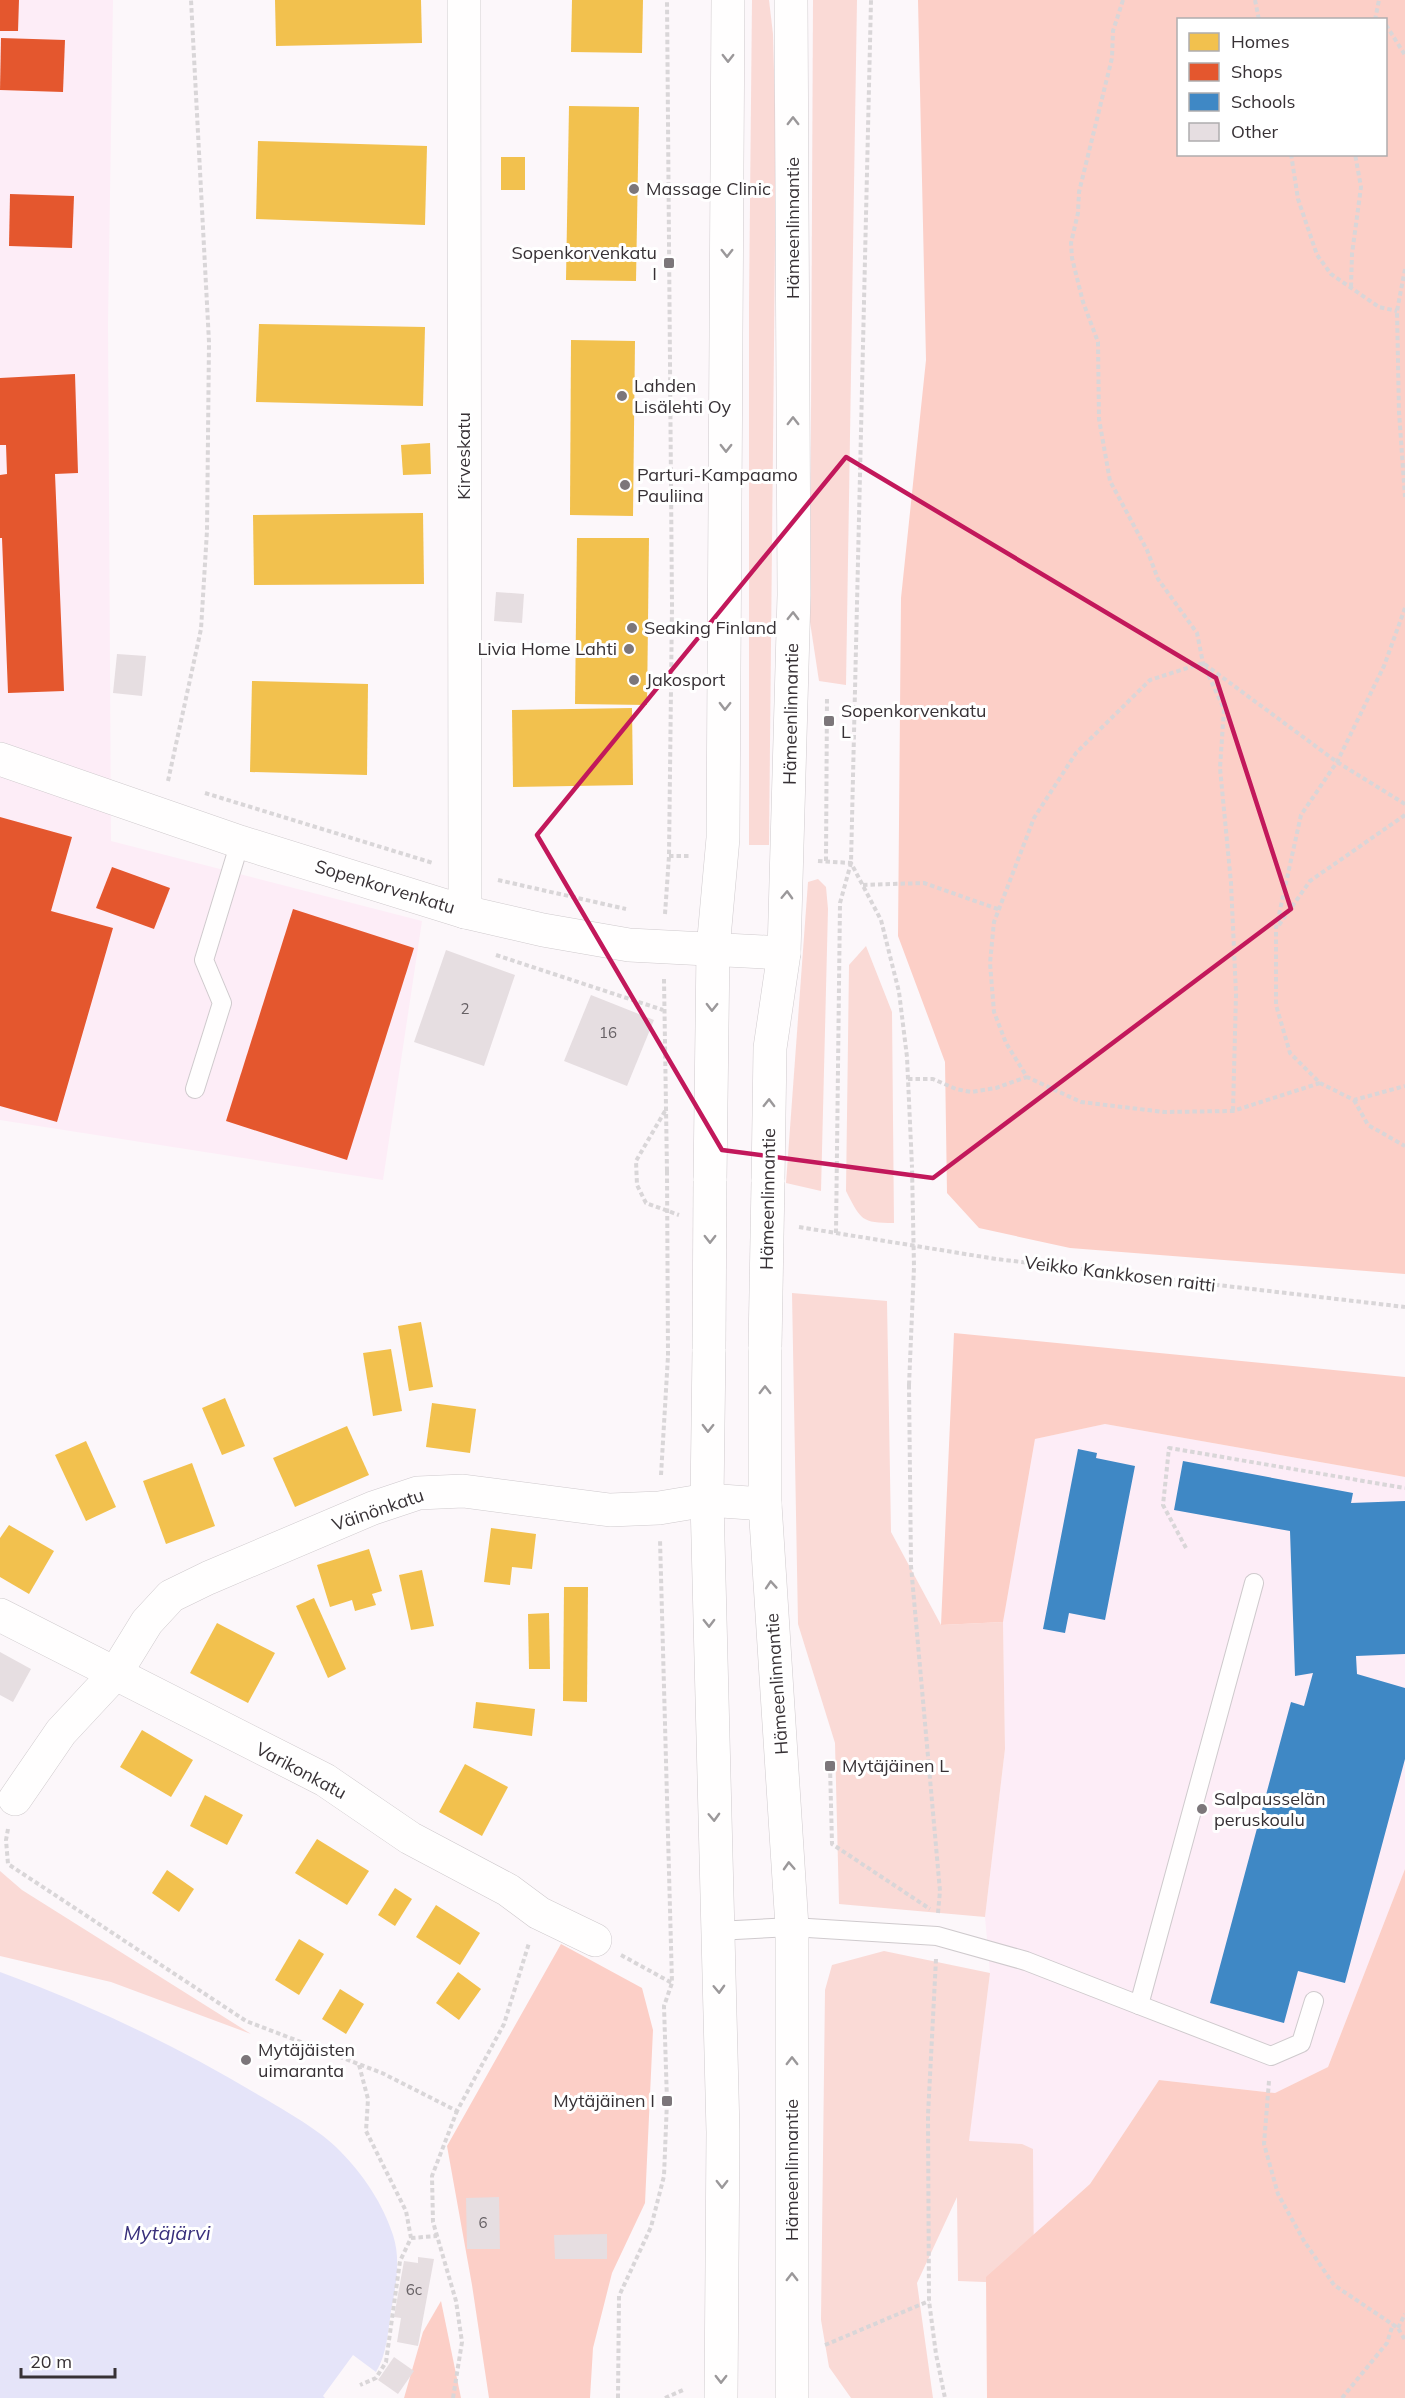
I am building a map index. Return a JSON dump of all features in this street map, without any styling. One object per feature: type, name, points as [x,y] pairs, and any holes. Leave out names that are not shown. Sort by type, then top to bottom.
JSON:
[{"type":"main road","name":"Kirveskatu","points":[[464,0],[465,912]]},
{"type":"main road","points":[[721,2398],[723,2132],[707,1500],[713,949],[722,857],[726,591],[728,0]]},
{"type":"main road","name":"Hämeenlinnantie","points":[[791,0],[794,596],[784,953],[770,1048],[765,1504],[792,1927],[792,2398]]},
{"type":"main road","name":"Sopenkorvenkatu","points":[[0,759],[240,842],[465,912],[543,930],[629,945],[784,953]]},
{"type":"main road","name":"Väinönkatu","points":[[15,1799],[61,1732],[115,1674],[147,1622],[171,1596],[373,1508],[417,1493],[464,1491],[610,1510],[659,1508],[707,1500],[765,1504]]},
{"type":"main road","name":"Varikonkatu","points":[[0,1615],[325,1780],[410,1838],[508,1890],[539,1912],[594,1940]]},
{"type":"main road","points":[[792,2335],[803,2398]]},
{"type":"lane","points":[[195,1089],[222,1003],[204,960],[240,842]]},
{"type":"lane","points":[[1139,2005],[1254,1583]]},
{"type":"lane","points":[[717,1931],[792,1927],[937,1936],[1026,1961],[1271,2056],[1301,2043],[1314,2001]]},
{"type":"path","points":[[179,785],[168,781],[201,629],[207,531],[209,342],[192,0]]},
{"type":"path","points":[[618,2398],[620,2296],[651,2227],[664,2176],[667,2101],[663,2006],[672,1983],[659,1508],[668,1356],[668,1171],[663,1010],[669,856],[672,594],[667,0]]},
{"type":"path","points":[[830,1766],[832,1844],[938,1914],[940,1891],[910,1566],[909,1385],[914,1268],[908,1079],[899,992],[881,920],[851,862],[871,0]]},
{"type":"path","points":[[1123,0],[1113,31],[1112,58],[1079,192],[1078,213],[1071,243],[1072,258],[1083,302],[1098,342],[1099,419],[1110,481],[1147,550],[1158,579],[1197,633],[1203,663],[1224,709],[1220,768],[1231,883],[1236,994],[1233,1111]]},
{"type":"path","points":[[1255,0],[1259,18]]},
{"type":"path","points":[[1376,18],[1379,0]]},
{"type":"path","points":[[1377,14],[1380,18]]},
{"type":"path","points":[[1387,27],[1405,55]]},
{"type":"path","points":[[1291,156],[1298,199],[1317,255],[1331,274],[1379,307],[1398,311]]},
{"type":"path","points":[[1351,287],[1352,254],[1361,188],[1355,156]]},
{"type":"path","points":[[1405,269],[1398,311],[1399,412],[1405,497]]},
{"type":"path","points":[[1405,608],[1384,666],[1337,762],[1301,815],[1276,928],[1276,1005],[1290,1053],[1320,1083],[1354,1100],[1368,1125],[1405,1146]]},
{"type":"path","points":[[1203,663],[1337,762],[1405,804]]},
{"type":"path","points":[[1203,663],[1150,680],[1076,753],[1034,818],[998,909],[991,938],[990,963],[994,1012],[1006,1043],[1027,1077],[1081,1102],[1164,1112],[1233,1111],[1320,1083]]},
{"type":"path","points":[[826,861],[827,696]]},
{"type":"path","points":[[202,792],[464,873],[631,910]]},
{"type":"path","points":[[1276,928],[1310,881],[1405,815]]},
{"type":"path","points":[[669,856],[722,857]]},
{"type":"path","points":[[788,860],[851,862]]},
{"type":"path","name":"Veikko Kankkosen raitti","points":[[851,862],[840,903],[836,1233],[996,1259],[1405,1307]]},
{"type":"path","points":[[863,885],[924,883],[998,909]]},
{"type":"path","points":[[908,1079],[933,1079],[956,1089],[971,1092],[996,1088],[1027,1077]]},
{"type":"path","points":[[1354,1100],[1405,1086]]},
{"type":"path","points":[[1186,1548],[1163,1504],[1169,1448],[1405,1488]]},
{"type":"path","points":[[15,1799],[6,1840],[8,1864],[246,2021],[382,2073],[457,2111]]},
{"type":"path","points":[[453,2398],[462,2342],[456,2301],[433,2222],[432,2176],[457,2111],[504,2024],[539,1912]]},
{"type":"path","points":[[937,1936],[928,2115],[929,2301],[945,2398]]},
{"type":"path","points":[[594,1940],[672,1983]]},
{"type":"path","points":[[1271,2056],[1264,2144],[1278,2194],[1304,2241],[1334,2285],[1393,2324],[1405,2340]]},
{"type":"path","points":[[359,2064],[368,2099],[366,2131],[406,2211],[411,2238],[400,2261],[386,2362],[376,2378],[360,2385]]},
{"type":"path","points":[[411,2238],[437,2236]]},
{"type":"path","points":[[823,2346],[929,2301]]},
{"type":"path","points":[[1398,2328],[1405,2314]]},
{"type":"path","points":[[1342,2398],[1387,2343],[1393,2324]]},
{"type":"path","points":[[665,2398],[683,2390]]},
{"type":"highlighted area","points":[[846,457],[1216,678],[1291,909],[933,1178],[722,1150],[537,835]]},
{"type":"shaded area","points":[[0,0],[113,0],[108,324],[111,841],[422,921],[383,1180],[0,1120]]},
{"type":"shaded area","points":[[752,0],[769,0],[773,34],[776,145],[769,845],[749,845],[749,305]]},
{"type":"shaded area","points":[[813,0],[857,0],[846,685],[819,681],[810,622]]},
{"type":"shaded area","points":[[918,0],[1405,0],[1405,1274],[1070,1248],[979,1228],[947,1193],[945,1062],[898,936],[901,598],[926,360]]},
{"type":"shaded area","points":[[818,879],[826,887],[828,909],[821,1191],[786,1183],[808,882]]},
{"type":"shaded area","points":[[866,946],[892,1012],[894,1223],[868,1221],[863,1218],[846,1191],[849,965]]},
{"type":"shaded area","points":[[792,1293],[887,1301],[891,1532],[941,1625],[1003,1622],[1005,1749],[985,1917],[839,1904],[835,1743],[798,1624]]},
{"type":"shaded area","points":[[954,1333],[1405,1377],[1405,1477],[1105,1424],[1035,1439],[1003,1622],[941,1625]]},
{"type":"shaded area","name":"Salpausselän peruskoulu","points":[[1105,1424],[1405,1477],[1405,1869],[1328,2067],[1275,2093],[1159,2080],[1090,2184],[986,2277],[963,2185],[990,1973],[985,1917],[1005,1749],[1003,1622],[1035,1439]]},
{"type":"shaded area","points":[[1405,1869],[1405,2398],[987,2398],[986,2277],[1090,2184],[1159,2080],[1275,2093],[1328,2067]]},
{"type":"shaded area","points":[[0,1871],[22,1890],[251,2034],[111,1982],[0,1956]]},
{"type":"shaded area","points":[[561,1944],[642,1988],[653,2030],[645,2203],[612,2273],[593,2348],[590,2398],[489,2398],[472,2285],[447,2146]]},
{"type":"shaded area","points":[[884,1951],[990,1973],[969,2141],[1022,2144],[1033,2149],[1034,2284],[958,2281],[957,2197],[917,2283],[933,2398],[851,2398],[829,2367],[821,2320],[825,1990],[832,1965]]},
{"type":"shaded area","points":[[441,2301],[461,2398],[404,2398],[423,2332]]},
{"type":"water","name":"Mytäjärvi","points":[[0,1972],[101,2013],[199,2061],[303,2122],[332,2143],[348,2160],[371,2190],[384,2212],[397,2253],[396,2282],[386,2342],[383,2358],[376,2372],[353,2355],[323,2396],[325,2398],[0,2398]]},
{"type":"building: Homes","points":[[275,0],[421,0],[422,43],[276,46]]},
{"type":"building: Homes","points":[[572,0],[643,0],[642,53],[571,52]]},
{"type":"building: Homes","points":[[569,106],[639,107],[636,281],[566,280]]},
{"type":"building: Homes","points":[[258,141],[427,146],[425,225],[256,219]]},
{"type":"building: Homes","points":[[501,157],[525,157],[525,190],[501,190]]},
{"type":"building: Homes","points":[[259,324],[425,327],[423,406],[256,402]]},
{"type":"building: Homes","points":[[571,340],[635,341],[633,516],[570,515]]},
{"type":"building: Homes","points":[[430,443],[431,474],[403,475],[401,445]]},
{"type":"building: Homes","points":[[423,513],[424,584],[254,585],[253,515]]},
{"type":"building: Homes","points":[[577,538],[649,538],[647,705],[575,704]]},
{"type":"building: Homes","points":[[252,681],[368,684],[367,775],[250,772]]},
{"type":"building: Homes","points":[[632,708],[633,785],[513,787],[512,710]]},
{"type":"building: Homes","points":[[421,1322],[433,1387],[409,1391],[398,1326]]},
{"type":"building: Homes","points":[[391,1349],[402,1411],[373,1416],[363,1353]]},
{"type":"building: Homes","points":[[225,1398],[245,1446],[222,1455],[202,1408]]},
{"type":"building: Homes","points":[[432,1403],[476,1409],[470,1453],[426,1447]]},
{"type":"building: Homes","points":[[347,1426],[369,1475],[295,1507],[273,1458]]},
{"type":"building: Homes","points":[[86,1441],[116,1507],[86,1521],[55,1455]]},
{"type":"building: Homes","points":[[192,1463],[215,1526],[166,1544],[143,1481]]},
{"type":"building: Homes","points":[[9,1525],[54,1551],[29,1594],[0,1577],[0,1538]]},
{"type":"building: Homes","points":[[491,1528],[536,1534],[532,1569],[512,1567],[510,1585],[484,1582]]},
{"type":"building: Homes","points":[[369,1549],[382,1591],[372,1594],[376,1605],[355,1611],[352,1600],[330,1607],[317,1565]]},
{"type":"building: Homes","points":[[422,1570],[434,1626],[411,1630],[399,1575]]},
{"type":"building: Homes","points":[[564,1587],[588,1587],[587,1702],[563,1701]]},
{"type":"building: Homes","points":[[314,1598],[346,1669],[328,1678],[296,1606]]},
{"type":"building: Homes","points":[[549,1613],[550,1669],[529,1669],[528,1614]]},
{"type":"building: Homes","points":[[217,1623],[275,1653],[248,1703],[190,1673]]},
{"type":"building: Homes","points":[[476,1702],[535,1709],[532,1736],[473,1728]]},
{"type":"building: Homes","points":[[142,1730],[193,1760],[171,1797],[120,1767]]},
{"type":"building: Homes","points":[[465,1764],[508,1787],[482,1836],[439,1812]]},
{"type":"building: Homes","points":[[205,1795],[243,1815],[227,1845],[190,1826]]},
{"type":"building: Homes","points":[[317,1839],[369,1871],[347,1905],[295,1873]]},
{"type":"building: Homes","points":[[167,1870],[194,1889],[179,1912],[152,1893]]},
{"type":"building: Homes","points":[[395,1888],[412,1899],[395,1926],[378,1915]]},
{"type":"building: Homes","points":[[436,1905],[480,1933],[460,1965],[416,1937]]},
{"type":"building: Homes","points":[[299,1939],[324,1954],[299,1995],[275,1980]]},
{"type":"building: Homes","points":[[458,1972],[481,1989],[459,2020],[436,2003]]},
{"type":"building: Homes","points":[[340,1989],[364,2004],[346,2034],[322,2019]]},
{"type":"building: Shops","points":[[0,0],[19,0],[18,31],[0,31]]},
{"type":"building: Shops","points":[[1,38],[65,40],[63,92],[0,90]]},
{"type":"building: Shops","points":[[10,194],[74,196],[72,248],[9,246]]},
{"type":"building: Shops","points":[[75,374],[78,473],[55,474],[64,691],[8,693],[2,538],[0,538],[0,475],[7,474],[6,445],[0,445],[0,378]]},
{"type":"building: Shops","points":[[0,817],[72,837],[51,911],[113,928],[57,1122],[0,1106]]},
{"type":"building: Shops","points":[[112,867],[170,888],[154,929],[96,908]]},
{"type":"building: Shops","points":[[293,909],[414,948],[347,1160],[226,1121]]},
{"type":"building: Schools","points":[[1078,1449],[1097,1453],[1096,1458],[1135,1466],[1105,1620],[1069,1613],[1065,1633],[1043,1629]]},
{"type":"building: Schools","points":[[1183,1461],[1353,1493],[1351,1503],[1405,1501],[1405,1654],[1356,1656],[1357,1674],[1405,1688],[1405,1759],[1345,1983],[1298,1971],[1284,2023],[1210,2003],[1291,1702],[1304,1706],[1313,1673],[1295,1676],[1290,1531],[1174,1510]]},
{"type":"building: Other","points":[[496,592],[524,594],[522,623],[494,621]]},
{"type":"building: Other","points":[[117,654],[146,656],[142,696],[113,693]]},
{"type":"building: Other","points":[[446,950],[515,975],[484,1066],[414,1042]]},
{"type":"building: Other","points":[[591,995],[654,1020],[627,1086],[564,1061]]},
{"type":"building: Other","points":[[0,1652],[31,1669],[13,1702],[0,1695]]},
{"type":"building: Other","points":[[499,2197],[500,2249],[467,2249],[466,2198]]},
{"type":"building: Other","points":[[607,2234],[607,2259],[555,2259],[554,2235]]},
{"type":"building: Other","points":[[418,2257],[434,2259],[418,2346],[397,2342],[401,2318],[394,2317],[404,2261],[418,2263]]},
{"type":"building: Other","points":[[394,2357],[414,2371],[398,2394],[378,2380]]},
{"type":"place","name":"Massage Clinic","points":[[634,189]]},
{"type":"place","name":"Sopenkorvenkatu I","points":[[669,263]]},
{"type":"place","name":"Lahden Lisälehti Oy","points":[[622,396]]},
{"type":"place","name":"Parturi-Kampaamo Pauliina","points":[[625,485]]},
{"type":"place","name":"Seaking Finland","points":[[632,628]]},
{"type":"place","name":"Livia Home Lahti","points":[[629,649]]},
{"type":"place","name":"Jakosport","points":[[634,680]]},
{"type":"place","name":"Sopenkorvenkatu L","points":[[829,721]]},
{"type":"place","name":"Mytäjäinen L","points":[[830,1766]]},
{"type":"place","name":"Salpausselän peruskoulu","points":[[1202,1809]]},
{"type":"place","name":"Mytäjäisten uimaranta","points":[[246,2060]]},
{"type":"place","name":"Mytäjäinen I","points":[[667,2101]]}]
